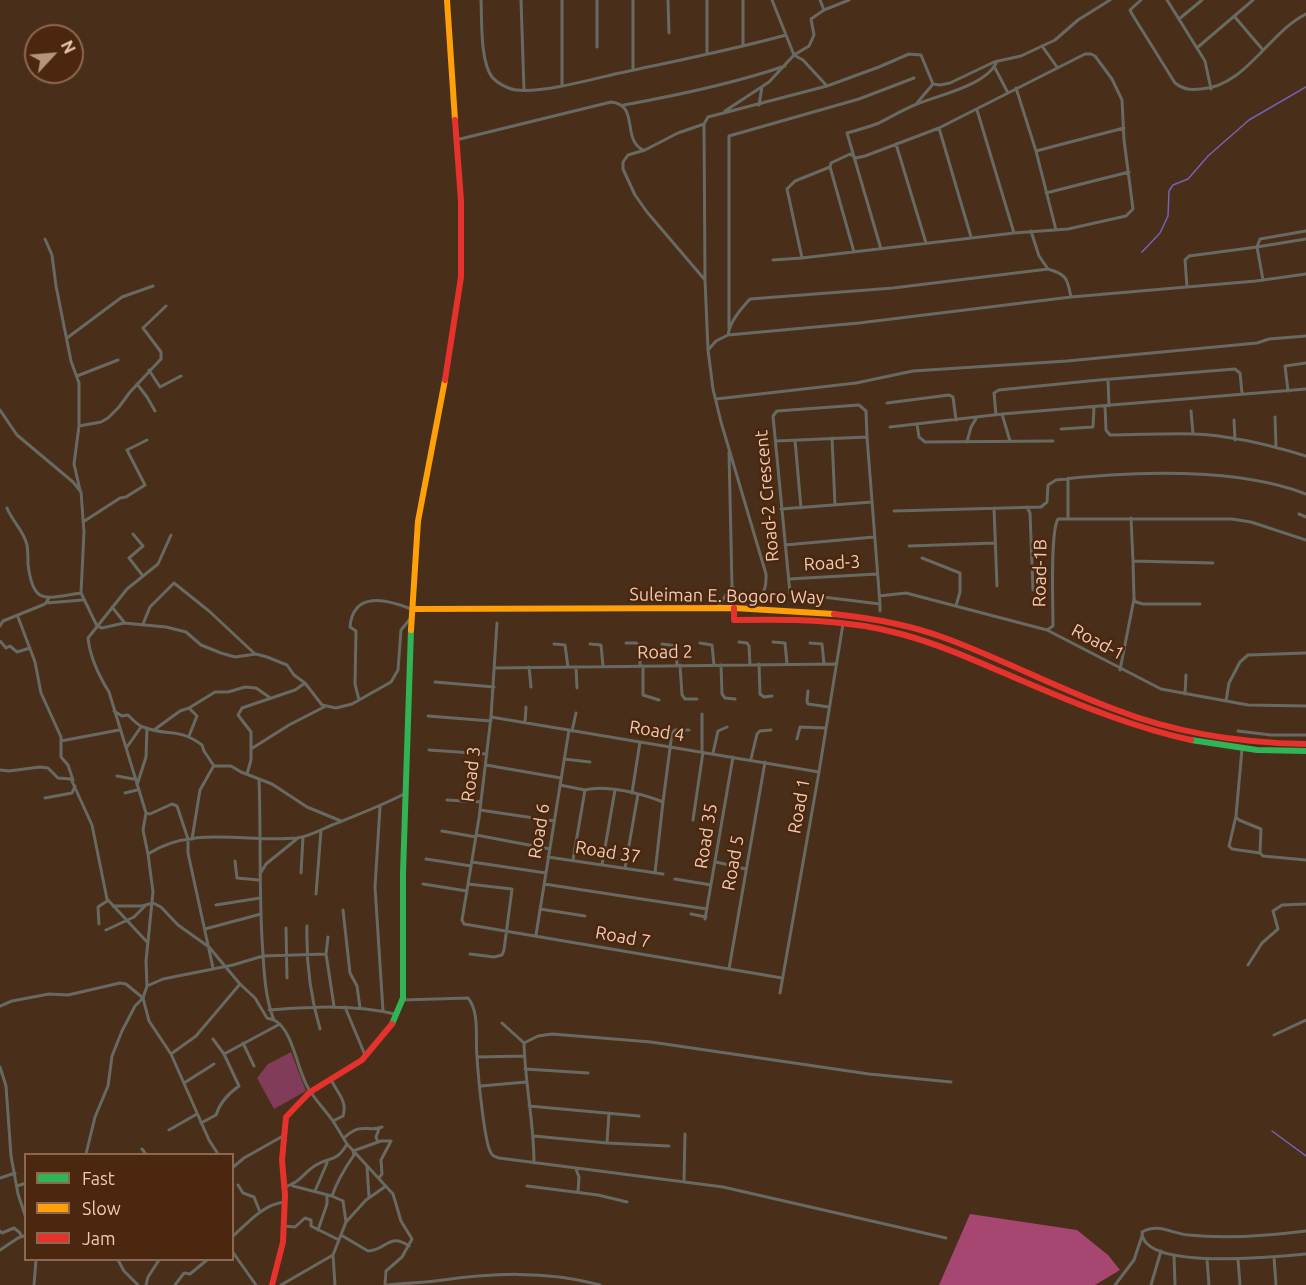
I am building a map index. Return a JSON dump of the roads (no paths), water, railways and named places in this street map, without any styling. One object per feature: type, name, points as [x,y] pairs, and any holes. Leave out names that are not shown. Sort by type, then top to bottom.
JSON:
[{"type":"main road","points":[[272,1285],[283,1242],[282,1160],[286,1117],[310,1092],[365,1056],[392,1024],[403,1000],[403,873],[408,669],[418,521],[440,413],[461,277],[461,201],[447,0]]},
{"type":"main road","name":"Suleiman E. Bogoro Way","points":[[413,609],[734,608],[831,614],[907,627],[961,644],[1115,710],[1150,722],[1214,737],[1262,743],[1306,744]]},
{"type":"main road","name":"Suleiman E. Bogoro Way","points":[[734,608],[734,620],[785,620],[843,624],[886,630],[943,646],[1095,712],[1147,730],[1242,749],[1306,751]]},
{"type":"street","points":[[481,0],[484,54],[492,77],[510,88],[524,90],[562,86],[786,35]]},
{"type":"street","points":[[521,0],[524,90]]},
{"type":"street","points":[[562,0],[562,86]]},
{"type":"street","points":[[597,0],[597,47]]},
{"type":"street","points":[[633,0],[633,70]]},
{"type":"street","points":[[668,0],[669,33]]},
{"type":"street","points":[[707,0],[707,54]]},
{"type":"street","points":[[743,0],[743,46]]},
{"type":"street","points":[[772,0],[794,55],[802,60],[827,86]]},
{"type":"street","points":[[820,0],[824,10]]},
{"type":"street","points":[[737,595],[758,596],[762,594],[766,586],[766,574],[728,447],[716,399],[708,350],[704,124],[708,117],[723,111],[762,87],[794,55],[809,46],[814,36],[811,19],[824,10],[849,0]]},
{"type":"street","points":[[933,84],[940,86],[950,83],[997,61],[1021,56],[1055,40],[1078,20],[1110,0]]},
{"type":"street","points":[[1141,0],[1132,6],[1130,10],[1132,14],[1175,83],[1189,90],[1211,89],[1235,77],[1293,21],[1306,14]]},
{"type":"street","points":[[1167,0],[1205,62],[1211,89]]},
{"type":"street","points":[[1179,19],[1202,0]]},
{"type":"street","points":[[1197,48],[1253,0]]},
{"type":"street","points":[[1234,16],[1263,50]]},
{"type":"street","points":[[1042,46],[1057,67]]},
{"type":"street","points":[[723,111],[759,105],[827,86],[915,53],[921,55],[924,60],[933,84]]},
{"type":"street","points":[[773,260],[971,237],[1068,229],[1126,216],[1131,213],[1132,209],[1122,100],[1118,89],[1095,56],[1091,54],[1085,54],[1057,67],[939,128],[856,158]]},
{"type":"street","points":[[881,249],[847,133],[876,124],[916,104],[947,94],[981,78],[995,67],[997,61]]},
{"type":"street","points":[[456,140],[611,102],[623,105],[705,89],[750,78],[785,66]]},
{"type":"street","points":[[995,67],[1008,93]]},
{"type":"street","points":[[728,334],[729,136],[859,99],[914,78]]},
{"type":"street","points":[[916,104],[933,84]]},
{"type":"street","points":[[759,105],[762,87]]},
{"type":"street","points":[[1017,88],[1056,230]]},
{"type":"street","points":[[623,105],[633,140],[637,146],[645,150]]},
{"type":"street","points":[[977,110],[1014,233]]},
{"type":"street","points":[[704,124],[678,133],[626,158],[623,169],[647,212],[705,280]]},
{"type":"street","points":[[939,128],[971,237]]},
{"type":"street","points":[[1036,151],[1124,128]]},
{"type":"street","points":[[896,144],[926,243]]},
{"type":"street","points":[[802,258],[787,189],[795,181],[830,167],[831,163],[844,156],[850,154],[856,158]]},
{"type":"street","points":[[830,167],[854,252]]},
{"type":"street","points":[[1046,193],[1129,172]]},
{"type":"street","points":[[1031,231],[1039,256],[1048,269]]},
{"type":"street","points":[[1263,280],[1258,241],[1306,231]]},
{"type":"street","points":[[45,239],[52,255],[71,361],[79,383],[79,426],[74,464],[81,492],[83,522],[81,593],[97,626],[102,628],[124,623],[143,624],[186,632],[201,645],[236,657],[256,654]]},
{"type":"street","points":[[1187,287],[1186,257],[1306,239]]},
{"type":"street","points":[[729,330],[739,312],[750,299],[893,288],[1048,269],[1063,274],[1067,279],[1071,297]]},
{"type":"street","points":[[708,350],[716,340],[728,334],[859,323],[1071,297],[1306,274]]},
{"type":"street","points":[[67,338],[122,297],[153,286]]},
{"type":"street","points":[[79,426],[101,422],[108,418],[162,356],[143,327],[166,306]]},
{"type":"street","points":[[716,399],[856,383],[913,371],[1067,361],[1257,343],[1269,339],[1306,336]]},
{"type":"street","points":[[76,376],[118,360]]},
{"type":"street","points":[[1288,391],[1286,366],[1306,363]]},
{"type":"street","points":[[996,415],[994,393],[999,390],[1108,380],[1235,369],[1240,373],[1242,393]]},
{"type":"street","points":[[150,370],[160,387],[181,376]]},
{"type":"street","points":[[1108,380],[1106,430],[1110,435],[1193,434],[1276,447],[1306,456]]},
{"type":"street","points":[[137,384],[155,411]]},
{"type":"street","points":[[890,427],[1002,414],[1306,389]]},
{"type":"street","points":[[887,403],[949,394],[953,397],[956,420]]},
{"type":"street","name":"Road-2 Crescent","points":[[867,437],[866,411],[859,405],[774,413],[789,591],[792,594],[880,604]]},
{"type":"street","points":[[1062,429],[1094,427],[1094,407]]},
{"type":"street","points":[[0,410],[17,435],[73,482],[81,492]]},
{"type":"street","points":[[1191,411],[1193,434]]},
{"type":"street","points":[[1002,414],[1010,441]]},
{"type":"street","points":[[967,442],[971,427],[977,417]]},
{"type":"street","points":[[1275,417],[1276,447]]},
{"type":"street","points":[[1234,420],[1234,440]]},
{"type":"street","points":[[917,424],[922,442],[1053,441]]},
{"type":"street","points":[[775,441],[867,437],[880,611]]},
{"type":"street","points":[[832,438],[836,505]]},
{"type":"street","points":[[83,522],[145,485],[127,450],[147,440]]},
{"type":"street","points":[[795,440],[801,508]]},
{"type":"street","points":[[728,447],[732,586],[737,595],[753,609]]},
{"type":"street","points":[[894,511],[1041,507],[1045,505],[1048,485],[1051,482],[1068,478],[1158,474],[1220,476],[1272,484],[1306,494]]},
{"type":"street","points":[[1068,478],[1068,517],[1232,519],[1251,522],[1306,540]]},
{"type":"street","points":[[781,510],[872,502]]},
{"type":"street","points":[[1027,507],[1030,513],[1033,590]]},
{"type":"street","points":[[7,508],[26,542],[33,589],[40,596],[49,598],[81,593]]},
{"type":"street","points":[[994,508],[997,586]]},
{"type":"street","points":[[1299,514],[1306,517]]},
{"type":"street","name":"Road-1B","points":[[1047,630],[1053,626],[1055,523],[1062,517],[1068,517]]},
{"type":"street","points":[[1120,670],[1134,598],[1131,518]]},
{"type":"street","points":[[133,534],[144,546],[129,558],[143,576]]},
{"type":"street","points":[[86,1153],[95,1117],[108,1086],[112,1056],[147,986],[146,961],[153,903],[143,830],[146,813],[109,692],[100,677],[87,638],[127,589],[161,560],[171,535]]},
{"type":"street","points":[[784,545],[874,537]]},
{"type":"street","points":[[909,546],[995,543]]},
{"type":"street","points":[[922,558],[960,573],[960,592],[956,606]]},
{"type":"street","points":[[1132,561],[1213,563]]},
{"type":"street","name":"Road-3","points":[[789,579],[878,574]]},
{"type":"street","points":[[143,624],[150,607],[174,583],[256,654],[287,664],[294,675],[305,683],[324,706]]},
{"type":"street","points":[[717,608],[732,586]]},
{"type":"street","name":"Road-1","points":[[879,596],[906,593],[1047,630],[1151,685],[1185,694],[1248,705],[1306,706]]},
{"type":"street","points":[[46,603],[49,598]]},
{"type":"street","points":[[1134,598],[1136,602],[1143,604],[1200,604]]},
{"type":"street","points":[[0,626],[3,621],[18,617],[46,603],[84,600]]},
{"type":"street","points":[[359,700],[355,684],[356,631],[350,627],[353,612],[360,604],[374,601],[396,603],[413,609]]},
{"type":"street","points":[[112,607],[124,623]]},
{"type":"street","points":[[18,617],[35,662],[41,693],[61,737],[60,753],[92,825],[108,901],[148,943]]},
{"type":"street","points":[[251,749],[324,706],[336,708],[359,700],[391,682],[398,670],[401,630],[412,618]]},
{"type":"street","name":"Road 3","points":[[462,920],[486,765],[496,668],[497,623]]},
{"type":"street","name":"Road 1","points":[[780,993],[843,624]]},
{"type":"street","points":[[0,641],[6,648],[10,646],[17,652],[30,648]]},
{"type":"street","points":[[739,642],[748,645],[750,664]]},
{"type":"street","points":[[773,642],[785,643],[787,664]]},
{"type":"street","points":[[626,643],[636,643],[640,646],[643,695],[659,700]]},
{"type":"street","points":[[699,643],[712,645],[714,665]]},
{"type":"street","points":[[810,643],[822,644],[824,664]]},
{"type":"street","points":[[554,644],[565,645],[568,667]]},
{"type":"street","points":[[591,644],[601,645],[603,666]]},
{"type":"street","points":[[662,644],[676,646],[682,695],[685,699],[698,699]]},
{"type":"street","points":[[1226,701],[1229,683],[1240,662],[1248,655],[1306,652]]},
{"type":"street","points":[[759,664],[760,694],[772,696]]},
{"type":"street","name":"Road 2","points":[[496,668],[835,664]]},
{"type":"street","points":[[721,665],[722,694],[725,698],[735,699]]},
{"type":"street","points":[[529,667],[531,687]]},
{"type":"street","points":[[576,667],[576,688]]},
{"type":"street","points":[[1185,694],[1186,675]]},
{"type":"street","points":[[435,682],[494,687]]},
{"type":"street","points":[[247,774],[251,760],[251,732],[238,716],[242,708],[295,690],[305,683]]},
{"type":"street","points":[[154,730],[180,711],[215,692],[228,692],[245,687],[256,688],[270,698]]},
{"type":"street","points":[[808,691],[808,704],[829,707]]},
{"type":"street","points":[[525,723],[526,707]]},
{"type":"street","points":[[189,708],[197,716],[189,736]]},
{"type":"street","points":[[114,711],[122,716],[128,715],[141,727],[189,736],[202,745],[213,766]]},
{"type":"street","name":"Road 6","points":[[536,936],[564,759],[576,713]]},
{"type":"street","points":[[693,820],[703,752],[702,714]]},
{"type":"street","name":"Road 4","points":[[428,716],[525,723],[819,772]]},
{"type":"street","points":[[127,747],[141,727]]},
{"type":"street","points":[[713,753],[718,731],[727,727]]},
{"type":"street","points":[[797,739],[800,727],[826,728]]},
{"type":"street","points":[[137,789],[146,757],[147,728]]},
{"type":"street","points":[[61,741],[119,730]]},
{"type":"street","points":[[655,873],[673,731],[689,730]]},
{"type":"street","points":[[751,759],[757,734],[760,731],[771,730]]},
{"type":"street","points":[[1238,731],[1271,735],[1306,735]]},
{"type":"street","points":[[632,793],[640,742]]},
{"type":"street","points":[[1242,749],[1236,819],[1229,843],[1231,848],[1260,853],[1263,856],[1306,860]]},
{"type":"street","points":[[429,750],[487,754]]},
{"type":"street","name":"Road 35","points":[[691,914],[706,918],[733,757]]},
{"type":"street","points":[[564,759],[590,762]]},
{"type":"street","name":"Road 5","points":[[729,969],[765,762]]},
{"type":"street","points":[[486,765],[561,778]]},
{"type":"street","points":[[213,766],[231,766],[272,784],[307,807],[343,822]]},
{"type":"street","points":[[213,766],[200,790],[188,853],[213,968]]},
{"type":"street","points":[[0,770],[48,768],[58,778],[71,779],[75,785]]},
{"type":"street","points":[[117,776],[134,779]]},
{"type":"street","points":[[259,779],[261,838],[259,876],[263,956],[269,1010],[274,1020]]},
{"type":"street","points":[[45,798],[72,793],[75,785]]},
{"type":"street","points":[[560,785],[585,790],[599,788],[615,790],[663,802]]},
{"type":"street","points":[[125,793],[137,789]]},
{"type":"street","points":[[573,861],[585,790]]},
{"type":"street","points":[[602,865],[615,790]]},
{"type":"street","points":[[148,854],[170,843],[190,839],[234,836],[301,837],[380,807],[406,793]]},
{"type":"street","points":[[625,868],[638,794]]},
{"type":"street","points":[[447,800],[481,802]]},
{"type":"street","points":[[146,813],[150,814],[175,804],[190,839]]},
{"type":"street","points":[[380,807],[375,887],[383,1011]]},
{"type":"street","points":[[480,810],[554,821]]},
{"type":"street","points":[[1236,819],[1261,829],[1260,853]]},
{"type":"street","points":[[316,894],[321,830]]},
{"type":"street","points":[[442,831],[550,849]]},
{"type":"street","points":[[301,837],[301,873]]},
{"type":"street","points":[[259,876],[266,864],[301,837]]},
{"type":"street","name":"Road 37","points":[[548,857],[663,874]]},
{"type":"street","points":[[426,859],[546,873]]},
{"type":"street","points":[[235,861],[237,878],[260,880]]},
{"type":"street","points":[[716,862],[746,868]]},
{"type":"street","points":[[675,879],[711,885]]},
{"type":"street","points":[[423,884],[467,891]]},
{"type":"street","points":[[468,884],[512,890],[503,952],[498,957],[470,954]]},
{"type":"street","points":[[544,884],[707,909]]},
{"type":"street","points":[[216,905],[260,898]]},
{"type":"street","points":[[99,924],[98,907],[108,901]]},
{"type":"street","points":[[112,906],[153,903],[161,907],[178,925],[209,947],[224,967],[255,998],[267,1018],[280,1024],[310,1092],[333,1121],[346,1144],[393,1194],[402,1221],[412,1239],[397,1262],[386,1271],[387,1285],[460,1276],[508,1274],[551,1277],[600,1285]]},
{"type":"street","points":[[1248,965],[1262,943],[1278,929],[1273,911],[1282,905],[1306,904]]},
{"type":"street","points":[[106,930],[128,920],[147,905]]},
{"type":"street","points":[[540,909],[585,916]]},
{"type":"street","points":[[343,910],[350,974],[357,986],[360,1008]]},
{"type":"street","points":[[205,929],[261,914]]},
{"type":"street","name":"Road 7","points":[[462,920],[467,925],[782,978]]},
{"type":"street","points":[[307,926],[306,955],[314,1008],[320,1029]]},
{"type":"street","points":[[286,928],[287,978]]},
{"type":"street","points":[[328,937],[326,954],[334,1007]]},
{"type":"street","points":[[147,986],[163,979],[224,967],[263,956],[326,954]]},
{"type":"street","points":[[0,1006],[21,1000],[57,994],[68,995],[120,983],[126,984],[143,998],[149,1021],[171,1054],[201,1123],[217,1153]]},
{"type":"street","points":[[171,1054],[196,1036],[240,984]]},
{"type":"street","points":[[403,1000],[468,998],[475,1014],[485,1130],[493,1155],[499,1158],[684,1181],[758,1195],[946,1238]]},
{"type":"street","points":[[269,1010],[345,1007],[383,1011],[397,1015]]},
{"type":"street","points":[[345,1007],[365,1056]]},
{"type":"street","points":[[214,1015],[220,1021]]},
{"type":"street","points":[[1274,1035],[1306,1020]]},
{"type":"street","points":[[502,1023],[524,1043],[526,1082],[534,1136],[534,1163]]},
{"type":"street","points":[[224,1054],[280,1024]]},
{"type":"street","points":[[524,1043],[538,1036],[552,1034],[651,1042],[869,1074],[951,1082]]},
{"type":"street","points":[[201,1123],[216,1115],[218,1107],[228,1094],[239,1086],[224,1054],[213,1039]]},
{"type":"street","points":[[243,1043],[254,1066]]},
{"type":"street","points":[[477,1057],[524,1056]]},
{"type":"street","points":[[184,1083],[214,1064]]},
{"type":"street","points":[[0,1067],[6,1086],[11,1156],[24,1211]]},
{"type":"street","points":[[525,1069],[588,1073]]},
{"type":"street","points":[[331,1078],[342,1096],[345,1110],[343,1116],[333,1121]]},
{"type":"street","points":[[481,1086],[526,1082]]},
{"type":"street","points":[[529,1106],[639,1116]]},
{"type":"street","points":[[607,1143],[609,1113]]},
{"type":"street","points":[[169,1130],[197,1114]]},
{"type":"street","points":[[344,1138],[363,1126],[381,1128],[376,1137],[378,1143]]},
{"type":"street","points":[[684,1181],[685,1134]]},
{"type":"street","points":[[234,1166],[244,1158],[285,1135]]},
{"type":"street","points":[[534,1136],[669,1146]]},
{"type":"street","points":[[284,1187],[292,1185],[317,1164],[328,1161],[343,1151],[391,1141],[381,1160],[382,1174],[379,1178]]},
{"type":"street","points":[[343,1151],[346,1144]]},
{"type":"street","points":[[142,1149],[145,1153]]},
{"type":"street","points":[[318,1230],[329,1195],[354,1155],[352,1150]]},
{"type":"street","points":[[315,1191],[328,1161]]},
{"type":"street","points":[[367,1165],[369,1197]]},
{"type":"street","points":[[576,1169],[579,1177],[579,1192]]},
{"type":"street","points":[[0,1178],[15,1173]]},
{"type":"street","points":[[17,1186],[24,1184]]},
{"type":"street","points":[[238,1185],[243,1193],[254,1197],[260,1212]]},
{"type":"street","points":[[292,1185],[343,1200],[346,1222]]},
{"type":"street","points":[[335,1285],[333,1254],[346,1222],[369,1197],[386,1186]]},
{"type":"street","points":[[527,1186],[579,1192],[627,1202]]},
{"type":"street","points":[[234,1235],[250,1218],[284,1202]]},
{"type":"street","points":[[283,1226],[295,1227],[305,1218],[311,1220],[311,1226],[338,1239]]},
{"type":"street","points":[[1115,1285],[1134,1260],[1142,1232],[1158,1227],[1185,1235],[1230,1238],[1306,1232]]},
{"type":"street","points":[[0,1250],[23,1236],[14,1228],[1,1233]]},
{"type":"street","points":[[341,1235],[368,1251],[374,1251],[395,1240],[400,1240],[409,1246]]},
{"type":"street","points":[[1142,1236],[1146,1242],[1174,1256],[1238,1259],[1306,1254]]},
{"type":"street","points":[[1151,1285],[1161,1251]]},
{"type":"street","points":[[234,1254],[256,1285]]},
{"type":"street","points":[[281,1285],[333,1254]]},
{"type":"street","points":[[1174,1256],[1175,1285]]},
{"type":"street","points":[[1274,1257],[1276,1285]]},
{"type":"street","points":[[1206,1259],[1209,1285]]},
{"type":"street","points":[[1238,1259],[1240,1285]]},
{"type":"street","points":[[34,1285],[36,1261]]},
{"type":"street","points":[[119,1261],[124,1271],[138,1285]]},
{"type":"street","points":[[146,1285],[148,1277],[158,1261]]},
{"type":"street","points":[[175,1285],[184,1273],[190,1274],[206,1261]]},
{"type":"waterway","points":[[1142,252],[1160,233],[1168,216],[1169,191],[1173,185],[1188,179],[1208,156],[1249,120],[1306,87]]},
{"type":"waterway","points":[[1272,1131],[1306,1156]]}]
